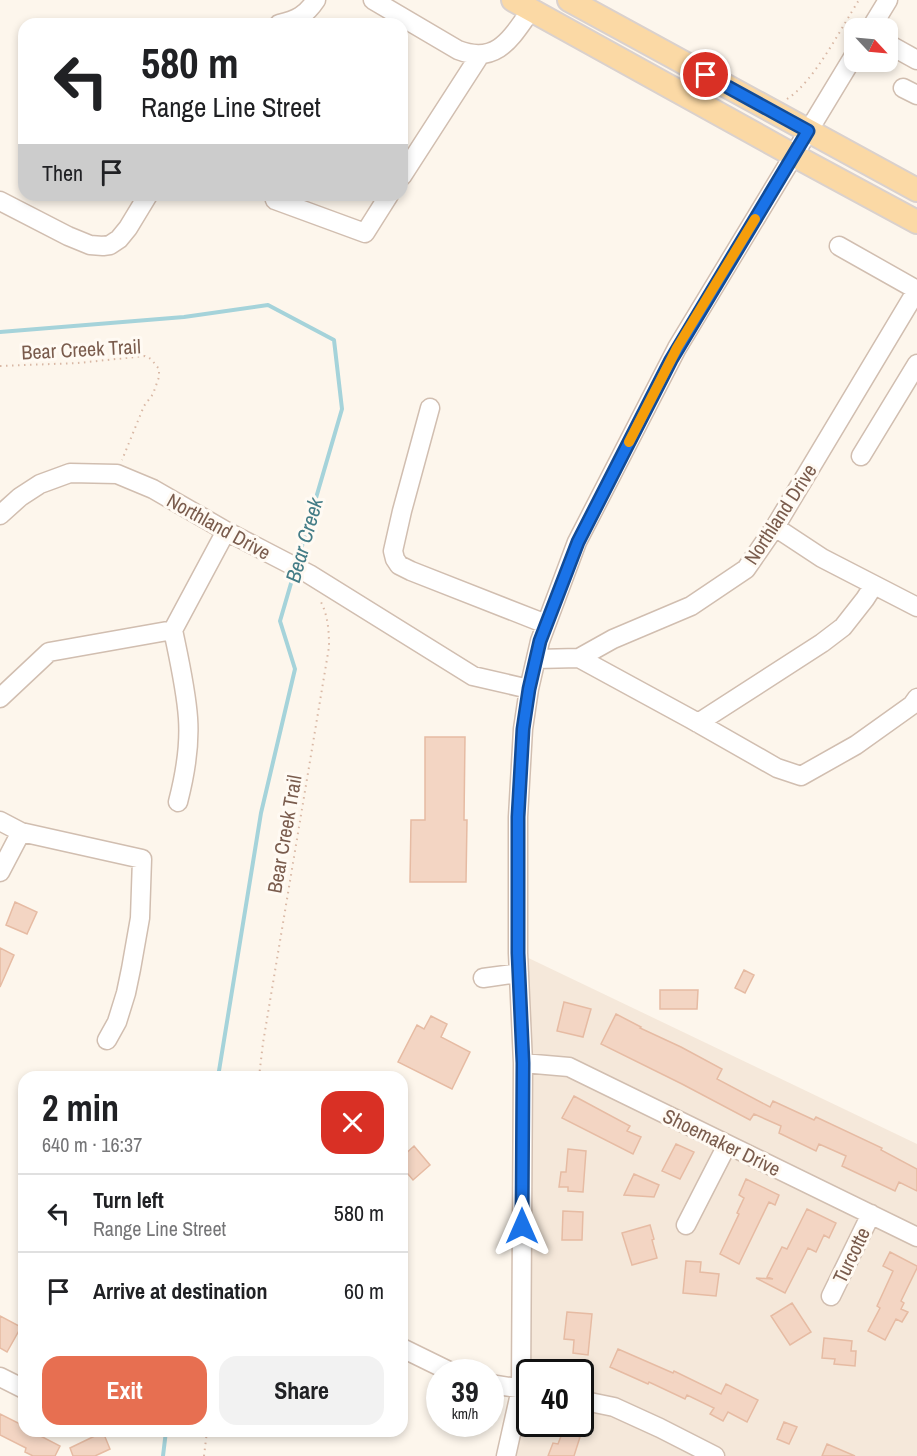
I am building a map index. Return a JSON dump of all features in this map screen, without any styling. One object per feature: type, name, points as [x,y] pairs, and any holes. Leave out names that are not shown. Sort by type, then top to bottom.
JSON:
[{"type":"main road","points":[[569,0],[590,6],[808,131],[917,190]]},
{"type":"main road","points":[[522,5],[917,222]]},
{"type":"street","points":[[300,18],[316,0]]},
{"type":"street","points":[[877,18],[888,0]]},
{"type":"street","points":[[408,25],[458,50],[480,55],[496,51],[509,40],[522,5]]},
{"type":"street","points":[[381,11],[395,18]]},
{"type":"street","points":[[898,50],[917,60]]},
{"type":"street","points":[[408,167],[480,55]]},
{"type":"street","points":[[525,1359],[523,1063],[519,973],[518,817],[523,729],[536,659],[546,624],[578,542],[671,360],[844,72]]},
{"type":"street","points":[[0,201],[68,236],[90,245],[103,246],[110,245],[119,238],[144,201]]},
{"type":"street","points":[[278,201],[365,233],[385,201]]},
{"type":"street","points":[[839,246],[917,290]]},
{"type":"street","name":"Northland Drive","points":[[536,659],[579,658],[614,639],[691,606],[746,569],[775,527],[917,290]]},
{"type":"street","points":[[861,456],[917,364]]},
{"type":"street","points":[[430,408],[402,511],[393,551],[395,559],[399,565],[546,624]]},
{"type":"street","name":"Northland Drive","points":[[0,515],[20,497],[40,484],[69,473],[117,474],[153,489],[226,531],[309,574],[473,676],[529,689]]},
{"type":"street","points":[[775,527],[822,558],[917,607]]},
{"type":"street","points":[[178,802],[187,755],[188,718],[173,630],[226,531]]},
{"type":"street","points":[[698,723],[843,627],[874,585]]},
{"type":"street","points":[[0,698],[49,652],[173,630]]},
{"type":"street","points":[[579,658],[777,768],[801,776],[856,745],[915,704]]},
{"type":"street","points":[[0,821],[21,832],[142,859],[140,918],[131,969],[117,1022],[107,1040]]},
{"type":"street","points":[[0,872],[21,832]]},
{"type":"street","points":[[483,978],[519,973]]},
{"type":"street","name":"Shoemaker Drive","points":[[523,1063],[569,1067],[917,1237]]},
{"type":"street","points":[[686,1225],[727,1145]]},
{"type":"street","name":"Turcotte","points":[[831,1296],[871,1214]]},
{"type":"street","points":[[408,1351],[426,1360]]},
{"type":"street","points":[[0,1377],[18,1386]]},
{"type":"street","points":[[594,1403],[614,1407],[715,1456]]},
{"type":"street","points":[[506,1456],[516,1421]]},
{"type":"path","points":[[786,99],[794,94],[816,69],[859,0]]},
{"type":"path","name":"Bear Creek Trail","points":[[0,366],[78,363],[145,356],[151,359],[159,369],[159,377],[153,394],[144,406],[119,468]]},
{"type":"path","name":"Bear Creek Trail","points":[[260,1071],[329,647],[325,609],[319,597]]},
{"type":"path","points":[[204,1456],[206,1437]]},
{"type":"shaded area","points":[[518,953],[917,1144],[917,1456],[502,1456],[516,1407],[516,1437],[594,1437],[594,1359],[521,1359]]},
{"type":"building","points":[[425,737],[465,737],[466,882],[410,882],[411,820],[425,820]]},
{"type":"building","points":[[15,902],[37,912],[27,934],[6,925]]},
{"type":"building","points":[[0,948],[14,955],[0,987]]},
{"type":"building","points":[[744,970],[754,975],[745,993],[735,988]]},
{"type":"building","points":[[660,990],[698,990],[697,1009],[660,1009]]},
{"type":"building","points":[[564,1002],[591,1009],[583,1037],[557,1031]]},
{"type":"building","points":[[616,1014],[722,1069],[717,1079],[770,1107],[773,1101],[814,1120],[816,1117],[882,1148],[881,1150],[917,1169],[917,1191],[899,1182],[895,1191],[842,1166],[846,1156],[819,1144],[816,1151],[779,1133],[781,1126],[754,1114],[750,1120],[601,1044]]},
{"type":"building","points":[[431,1016],[447,1024],[441,1037],[470,1052],[452,1089],[398,1062],[417,1025],[424,1029]]},
{"type":"building","points":[[574,1096],[630,1126],[627,1131],[641,1137],[633,1154],[562,1118]]},
{"type":"building","points":[[676,1144],[694,1152],[680,1179],[662,1171]]},
{"type":"building","points":[[414,1146],[430,1165],[413,1180],[408,1174],[408,1152]]},
{"type":"building","points":[[568,1149],[586,1151],[583,1192],[568,1191],[568,1187],[559,1187],[561,1172],[566,1172]]},
{"type":"building","points":[[634,1174],[659,1185],[654,1197],[624,1195]]},
{"type":"building","points":[[746,1179],[779,1195],[775,1205],[769,1202],[739,1264],[720,1254],[739,1214],[737,1213],[744,1198],[739,1195]]},
{"type":"building","points":[[807,1209],[836,1223],[829,1238],[824,1235],[816,1252],[808,1248],[785,1293],[756,1278],[773,1279],[767,1277],[782,1247],[787,1249]]},
{"type":"building","points":[[563,1211],[583,1212],[582,1240],[562,1240]]},
{"type":"building","points":[[650,1225],[657,1258],[632,1265],[622,1233]]},
{"type":"building","points":[[890,1252],[917,1268],[901,1301],[904,1303],[901,1309],[908,1312],[902,1322],[896,1319],[885,1340],[868,1331],[880,1308],[877,1306],[893,1271],[883,1266]]},
{"type":"building","points":[[686,1261],[701,1262],[700,1272],[719,1274],[716,1296],[683,1293]]},
{"type":"building","points":[[792,1303],[811,1332],[790,1345],[771,1316]]},
{"type":"building","points":[[567,1312],[592,1314],[588,1355],[573,1353],[574,1340],[564,1339]]},
{"type":"building","points":[[0,1316],[18,1325],[18,1332],[7,1352],[0,1348]]},
{"type":"building","points":[[824,1338],[852,1341],[851,1351],[856,1351],[855,1366],[834,1364],[835,1359],[822,1358]]},
{"type":"building","points":[[618,1349],[673,1373],[674,1371],[721,1394],[726,1384],[758,1400],[747,1422],[728,1412],[723,1421],[710,1414],[714,1408],[687,1395],[685,1399],[610,1367]]},
{"type":"building","points":[[0,1414],[18,1423],[18,1437],[43,1437],[60,1446],[55,1456],[33,1456],[25,1452],[26,1448],[0,1435]]},
{"type":"building","points":[[784,1422],[797,1427],[789,1444],[777,1439]]},
{"type":"building","points":[[93,1437],[105,1437],[110,1449],[95,1456],[73,1456],[70,1448]]},
{"type":"building","points":[[561,1437],[580,1437],[574,1456],[548,1456],[553,1443],[558,1444]]},
{"type":"building","points":[[827,1444],[855,1456],[822,1456]]},
{"type":"waterway","name":"Bear Creek","points":[[0,332],[184,317],[268,305],[334,340],[342,409],[297,563]]},
{"type":"waterway","name":"Bear Creek","points":[[219,1071],[261,813],[295,669],[280,621],[294,573]]},
{"type":"waterway","name":"Bear Creek","points":[[163,1456],[165,1437]]},
{"type":"slow traffic","points":[[629,442],[677,348],[755,219]]},
{"type":"route","points":[[522,1226],[523,1063],[518,953],[518,817],[523,729],[540,641],[578,542],[677,348],[808,131],[706,75]]}]
